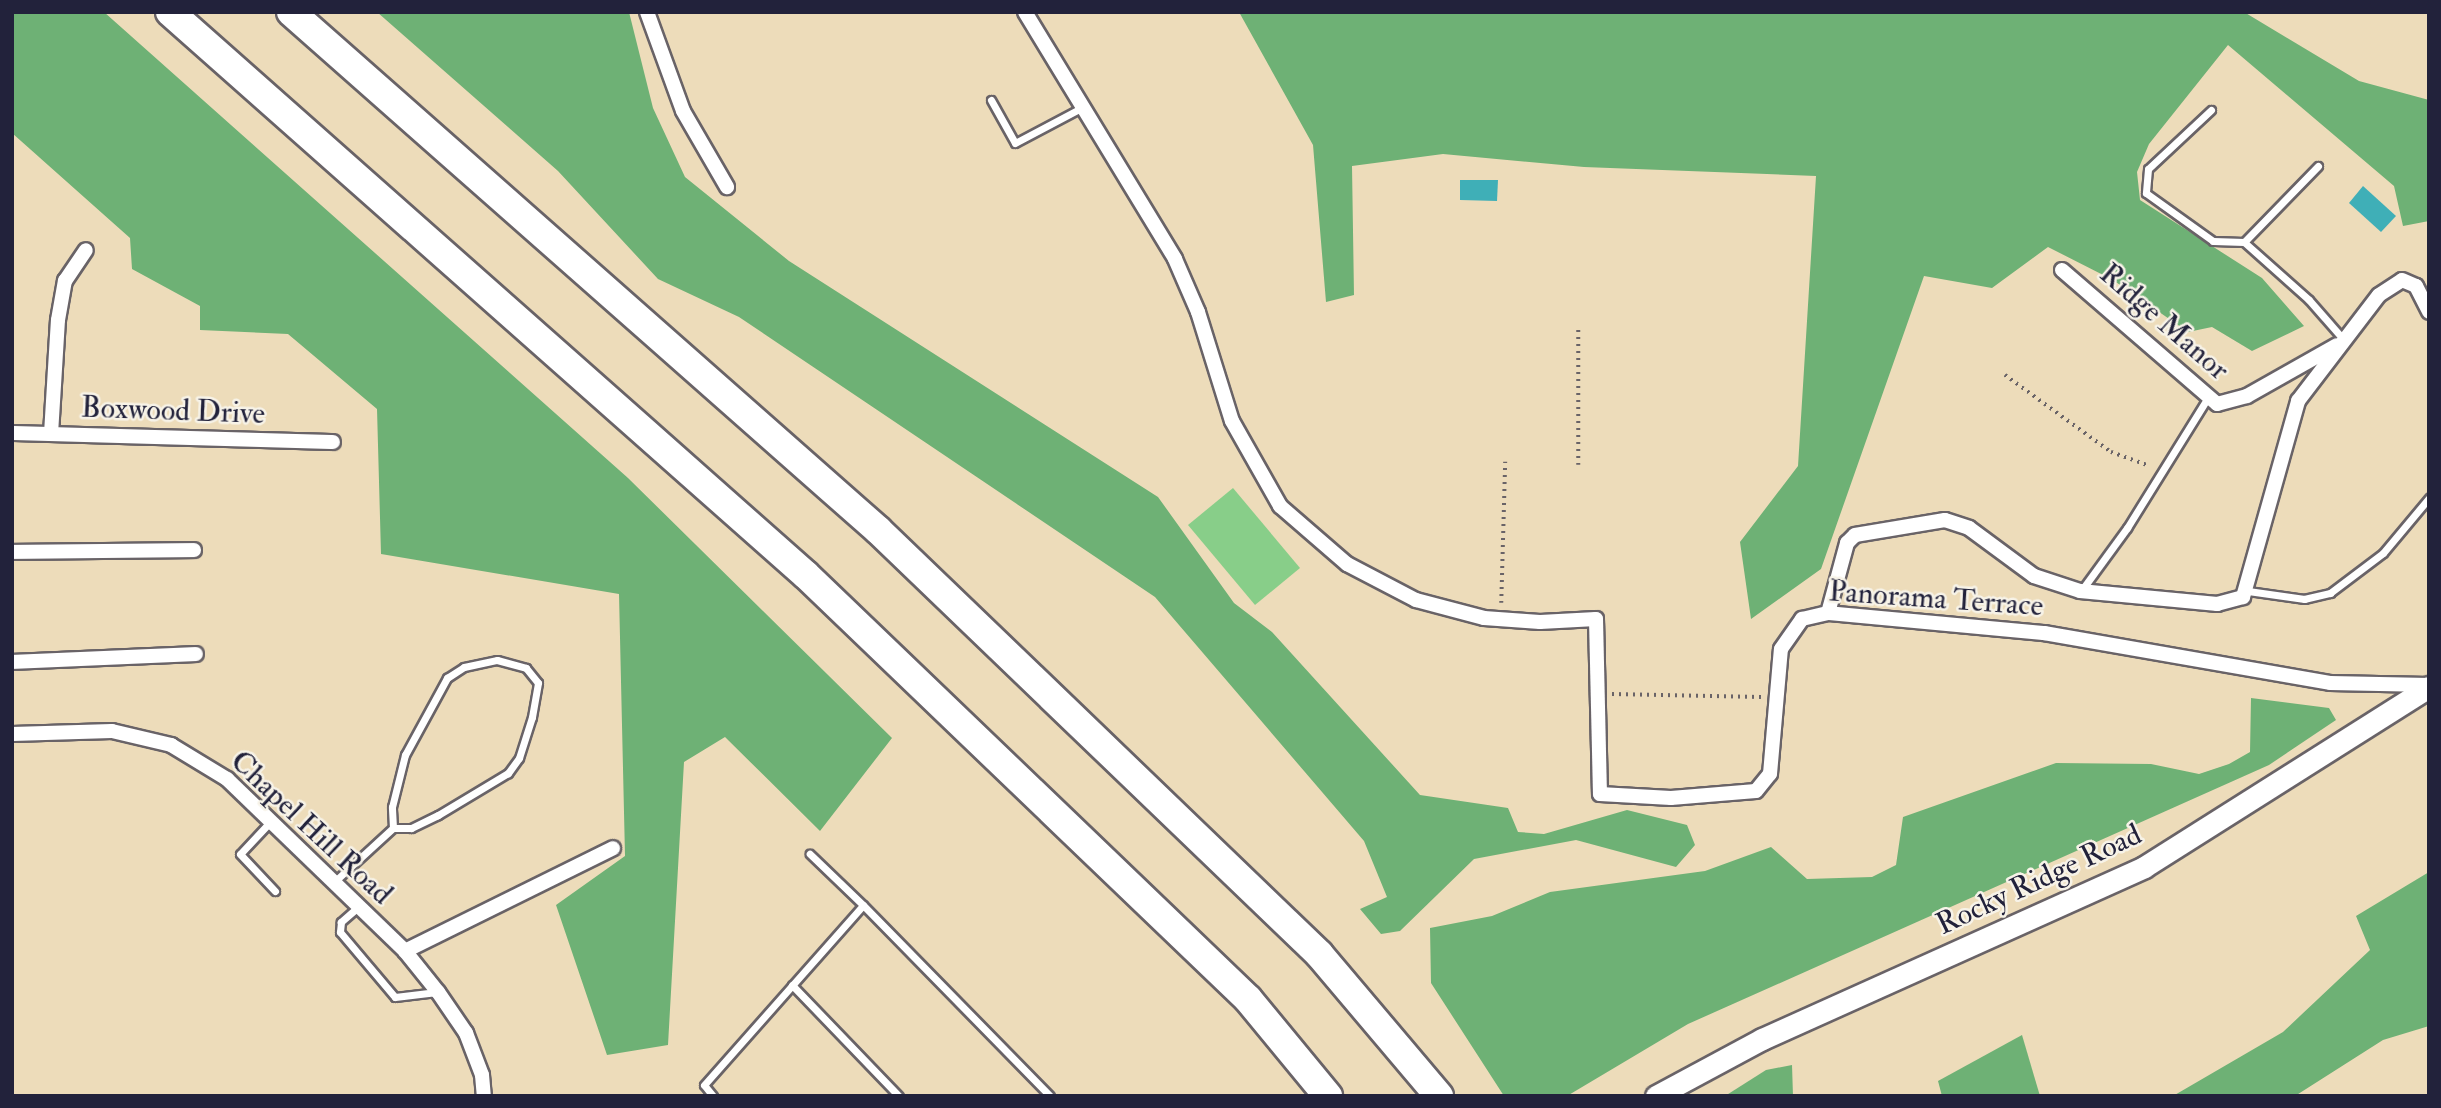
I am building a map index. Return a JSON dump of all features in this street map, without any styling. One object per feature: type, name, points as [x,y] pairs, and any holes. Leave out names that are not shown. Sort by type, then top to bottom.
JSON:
[{"type":"highway","points":[[170,12],[806,575],[1248,999],[1328,1096]]},
{"type":"highway","points":[[291,12],[878,530],[1320,954],[1439,1096]]},
{"type":"main road","name":"Rocky Ridge Road","points":[[1656,1096],[1762,1039],[2144,867],[2429,686]]},
{"type":"street","points":[[646,12],[682,111],[727,187]]},
{"type":"street","name":"Panorama Terrace","points":[[1025,12],[1175,259],[1198,312],[1232,421],[1280,506],[1312,538],[1384,586],[1416,600],[1500,619],[1596,618],[1600,794],[1671,798],[1744,793],[1765,784],[1770,774],[1781,649],[1787,635],[1802,618],[1828,612],[2044,633],[2330,683],[2429,686]]},
{"type":"street","points":[[51,434],[58,320],[65,281],[86,250]]},
{"type":"street","name":"Ridge Manor","points":[[2062,270],[2217,404],[2247,396],[2344,341]]},
{"type":"street","points":[[1828,612],[1847,543],[1855,535],[1945,520],[1969,528],[2034,576],[2080,591],[2217,604],[2234,601],[2248,591],[2298,401],[2379,295],[2402,280],[2416,286],[2429,312]]},
{"type":"street","name":"Boxwood Drive","points":[[12,433],[333,442]]},
{"type":"street","points":[[12,552],[194,550]]},
{"type":"street","points":[[12,662],[196,654]]},
{"type":"street","name":"Chapel Hill Road","points":[[12,734],[112,731],[171,745],[228,779],[405,951],[466,1033],[482,1075],[484,1096]]},
{"type":"street","points":[[405,951],[613,848]]},
{"type":"lane","points":[[991,100],[1015,143],[1083,107]]},
{"type":"lane","points":[[2211,110],[2148,169],[2146,193],[2213,241],[2244,242],[2309,300],[2344,341]]},
{"type":"lane","points":[[2244,242],[2318,166]]},
{"type":"lane","points":[[2080,591],[2127,528],[2207,398]]},
{"type":"lane","points":[[2248,591],[2304,599],[2330,593],[2383,553],[2429,498]]},
{"type":"lane","points":[[334,882],[393,828],[411,828],[439,816],[508,773],[519,758],[533,717],[538,683],[526,668],[497,660],[464,667],[447,678],[405,755],[392,807],[393,828]]},
{"type":"lane","points":[[271,821],[240,854],[275,891]]},
{"type":"lane","points":[[810,854],[1050,1096]]},
{"type":"lane","points":[[713,1096],[704,1085],[863,905]]},
{"type":"lane","points":[[358,907],[341,922],[340,932],[394,997],[438,992]]},
{"type":"lane","points":[[792,985],[899,1096]]},
{"type":"path","points":[[1578,327],[1578,465]]},
{"type":"path","points":[[2005,375],[2111,452],[2160,472]]},
{"type":"path","points":[[1500,619],[1505,462]]},
{"type":"path","points":[[1599,694],[1776,698]]},
{"type":"green space","points":[[12,12],[104,12],[628,478],[892,738],[820,831],[725,737],[684,762],[668,1045],[607,1055],[556,905],[625,856],[619,594],[381,554],[377,409],[288,334],[200,330],[200,306],[132,269],[130,238],[12,133]]},
{"type":"green space","points":[[377,12],[629,12],[653,108],[685,177],[789,261],[1158,497],[1234,603],[1272,632],[1420,795],[1508,808],[1518,832],[1544,834],[1627,810],[1687,825],[1695,845],[1676,867],[1576,840],[1474,859],[1400,931],[1381,934],[1360,909],[1387,897],[1364,841],[1155,597],[739,317],[658,279],[558,171]]},
{"type":"green space","points":[[1239,12],[2244,12],[2359,81],[2429,100],[2429,221],[2403,226],[2394,186],[2228,45],[2149,144],[2137,172],[2140,200],[2262,278],[2304,326],[2252,351],[2212,327],[2188,332],[2113,280],[2048,247],[1992,288],[1924,276],[1821,569],[1751,619],[1740,542],[1798,466],[1816,176],[1584,167],[1443,154],[1352,166],[1354,295],[1326,302],[1313,145]]},
{"type":"green space","points":[[1233,488],[1300,568],[1255,605],[1188,525]]},
{"type":"green space","points":[[2251,698],[2329,708],[2336,720],[2269,765],[1688,1024],[1567,1096],[1504,1096],[1431,983],[1430,928],[1492,916],[1550,892],[1705,871],[1771,847],[1807,879],[1872,877],[1896,865],[1903,817],[2056,763],[2151,764],[2199,774],[2229,764],[2250,752]]},
{"type":"green space","points":[[2429,872],[2429,1026],[2383,1040],[2295,1096],[2173,1096],[2283,1032],[2370,950],[2356,916]]},
{"type":"green space","points":[[2022,1035],[2040,1096],[1942,1096],[1938,1081]]},
{"type":"green space","points":[[1792,1065],[1793,1096],[1725,1096],[1766,1070]]},
{"type":"water","points":[[1460,180],[1498,180],[1497,201],[1460,200]]},
{"type":"water","points":[[2363,186],[2396,216],[2381,232],[2349,203]]}]
